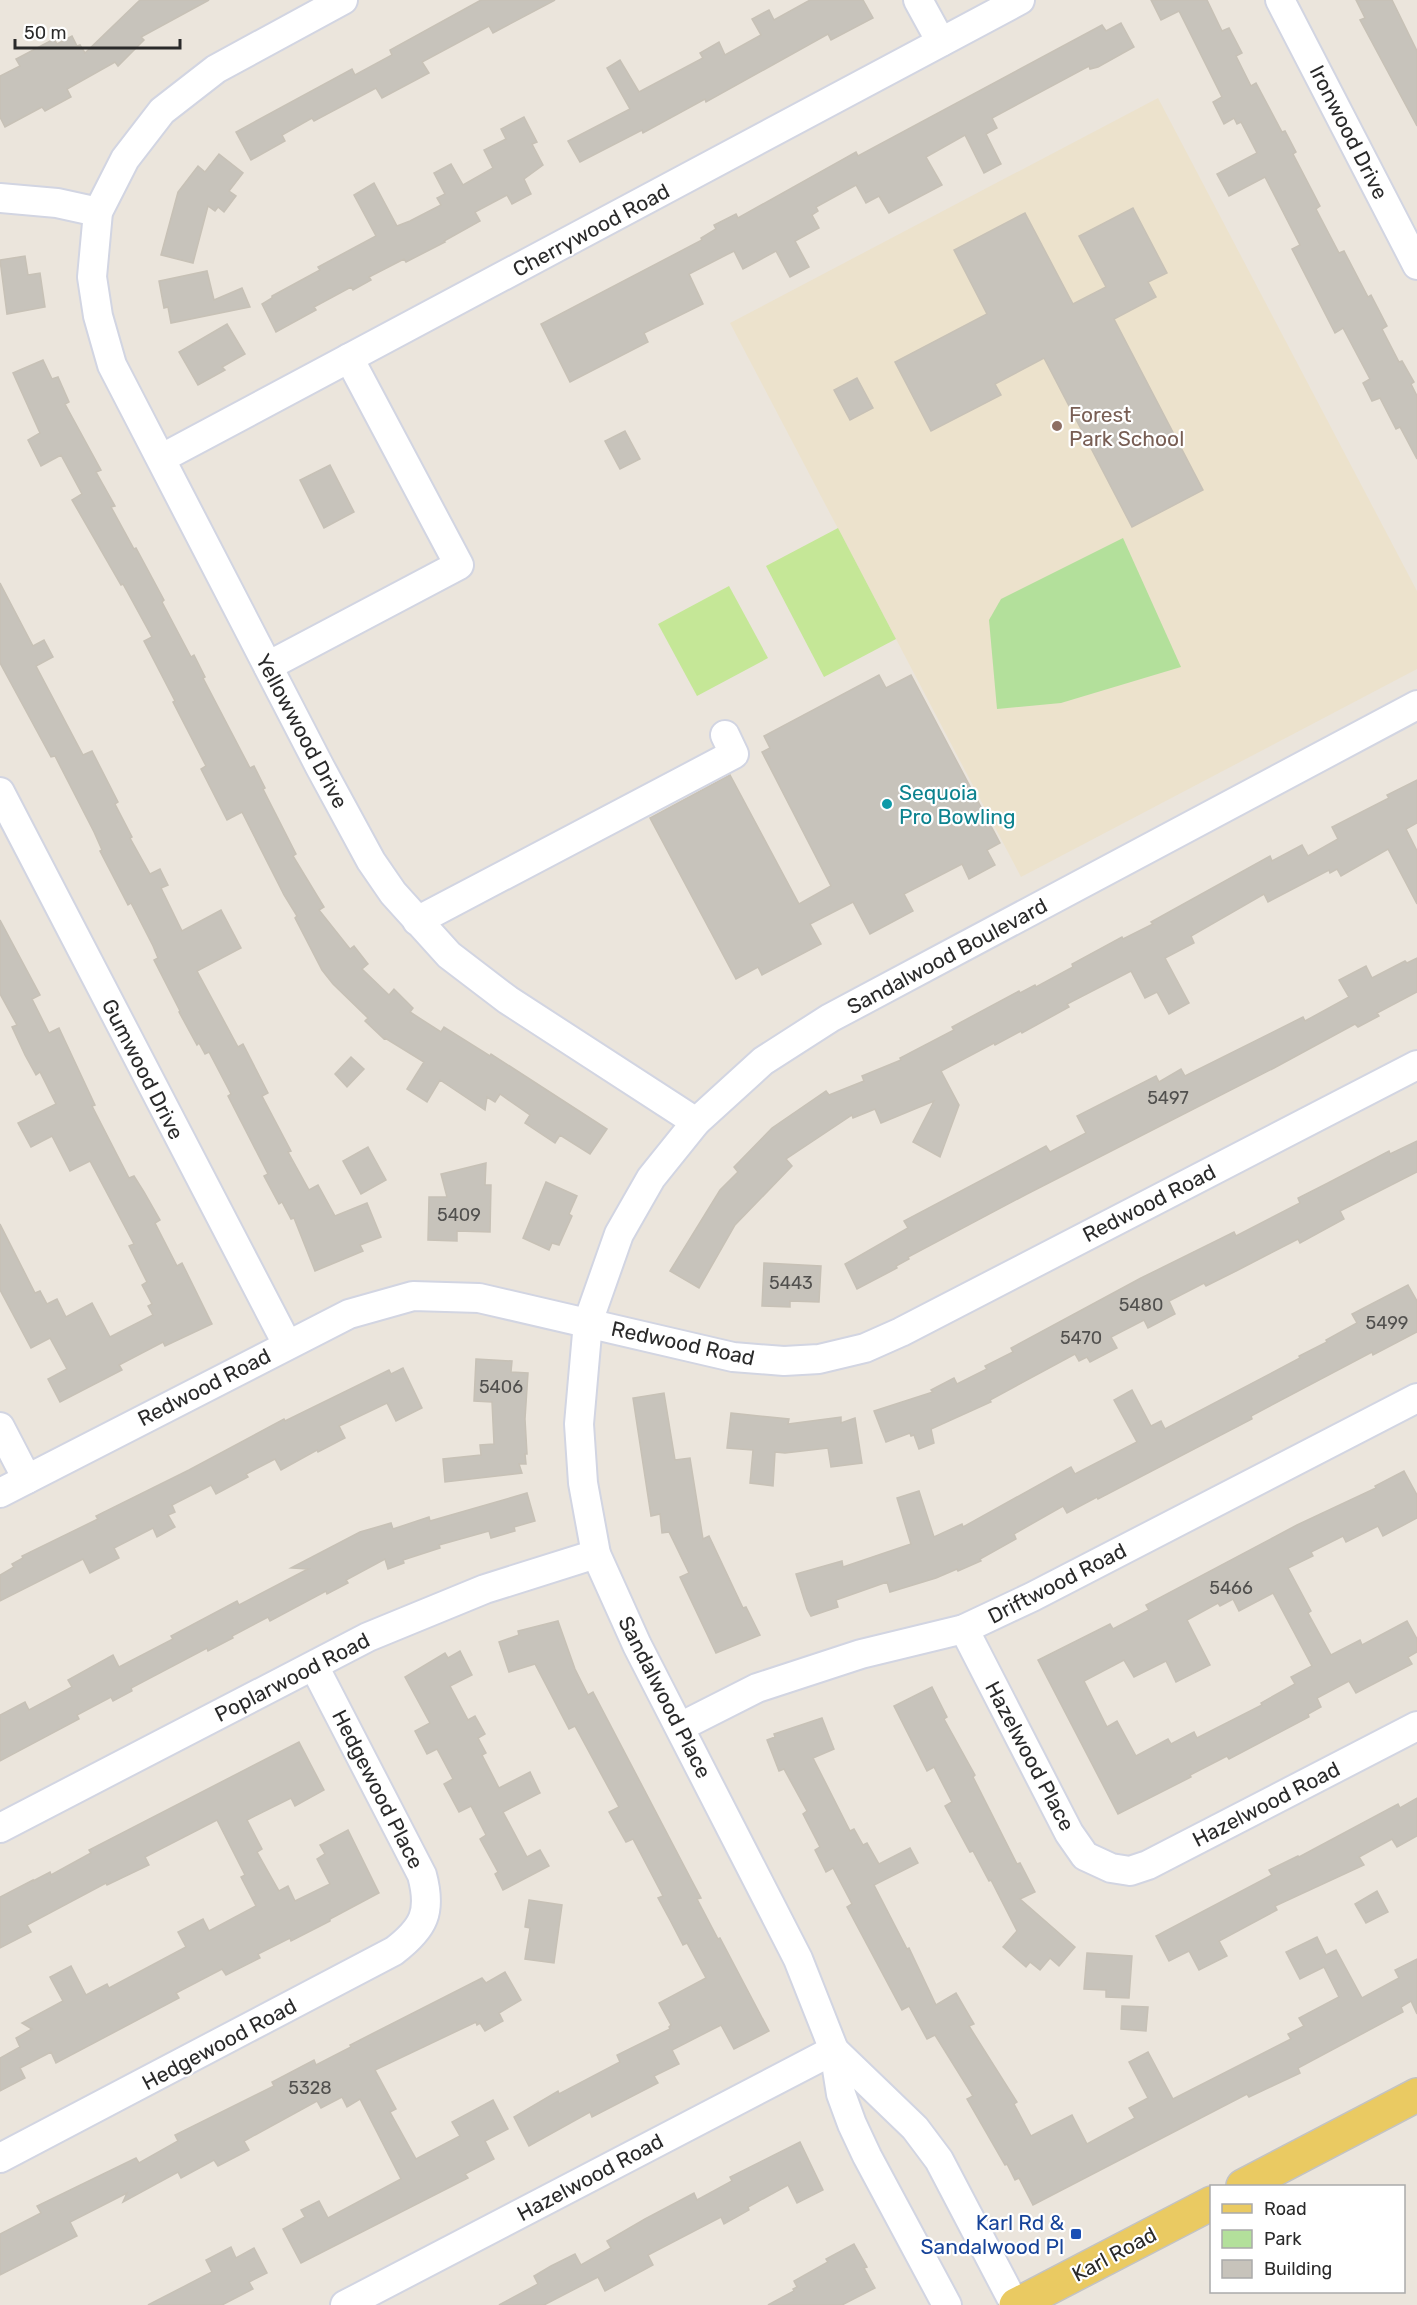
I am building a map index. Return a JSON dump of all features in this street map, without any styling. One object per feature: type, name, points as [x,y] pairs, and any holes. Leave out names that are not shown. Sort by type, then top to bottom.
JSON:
[{"type":"main road","points":[[1247,2185],[1417,2095]]},
{"type":"main road","name":"Karl Road","points":[[1016,2305],[1210,2204]]},
{"type":"street","points":[[0,198],[57,203],[98,212],[125,159],[162,111],[216,69],[343,0]]},
{"type":"street","points":[[918,0],[941,42]]},
{"type":"street","name":"Cherrywood Road","points":[[162,458],[1020,0]]},
{"type":"street","name":"Ironwood Drive","points":[[1280,0],[1417,265]]},
{"type":"street","name":"Yellowwood Drive","points":[[98,212],[92,277],[98,316],[112,365],[371,861],[417,921],[449,955],[508,1000],[696,1122]]},
{"type":"street","points":[[268,666],[459,565],[350,358]]},
{"type":"street","name":"Sandalwood Boulevard","points":[[588,1322],[619,1234],[651,1178],[696,1122],[763,1061],[830,1018],[1417,705]]},
{"type":"street","points":[[417,921],[734,754],[724,735]]},
{"type":"street","name":"Gumwood Drive","points":[[0,792],[287,1344]]},
{"type":"street","name":"Redwood Road","points":[[0,1493],[349,1314],[413,1296],[479,1298],[734,1357],[784,1361],[819,1359],[865,1348],[901,1332],[1417,1065]]},
{"type":"street","name":"Sandalwood Place","points":[[588,1322],[579,1424],[583,1483],[596,1554],[637,1645],[798,1959],[834,2050],[841,2094],[852,2124],[947,2305]]},
{"type":"street","name":"Driftwood Road","points":[[680,1727],[757,1688],[861,1654],[964,1629],[1042,1592],[1417,1398]]},
{"type":"street","points":[[0,1427],[27,1479]]},
{"type":"street","name":"Poplarwood Road","points":[[0,1828],[368,1636],[474,1594],[596,1554]]},
{"type":"street","name":"Hazelwood Place","points":[[964,1629],[1069,1833],[1085,1856],[1111,1868]]},
{"type":"street","name":"Hedgewood Place","points":[[314,1666],[422,1875],[427,1895],[424,1915]]},
{"type":"street","name":"Hazelwood Road","points":[[1111,1868],[1130,1871],[1148,1865],[1417,1726]]},
{"type":"street","name":"Hedgewood Road","points":[[0,2158],[394,1951],[413,1937],[424,1915]]},
{"type":"street","name":"Sandalwood Place","points":[[834,2050],[915,2128],[939,2160],[1016,2305]]},
{"type":"street","name":"Hazelwood Road","points":[[345,2305],[834,2050]]},
{"type":"shaded area","name":"Forest Park School","points":[[1158,98],[1417,591],[1417,669],[1021,877],[730,323]]},
{"type":"green space","points":[[838,528],[896,639],[824,677],[766,566]]},
{"type":"green space","points":[[1123,538],[1181,667],[1061,703],[997,709],[989,620],[1001,599]]},
{"type":"green space","points":[[729,586],[768,658],[697,696],[658,624]]},
{"type":"building","points":[[140,0],[209,0],[141,37],[144,40],[118,66],[115,62],[67,89],[71,97],[45,111],[42,107],[5,127],[0,117],[0,76],[20,66],[16,59],[54,39],[57,44],[72,36],[77,46],[80,45],[85,53]]},
{"type":"building","points":[[481,0],[555,0],[493,33],[489,26],[422,62],[429,73],[382,98],[376,88],[314,121],[312,118],[282,135],[285,141],[251,160],[236,132],[352,69],[355,75],[392,55],[390,50]]},
{"type":"building","points":[[810,0],[863,0],[873,18],[831,40],[828,34],[706,102],[705,99],[643,133],[642,130],[580,162],[568,141],[630,109],[607,68],[620,60],[639,92],[703,58],[700,53],[719,42],[725,55],[761,35],[752,19],[769,10],[774,20]]},
{"type":"building","points":[[1151,0],[1207,0],[1222,31],[1229,28],[1242,53],[1236,56],[1251,86],[1256,83],[1282,132],[1285,131],[1296,152],[1293,154],[1320,206],[1316,209],[1339,253],[1344,251],[1368,297],[1371,295],[1387,326],[1382,329],[1399,362],[1402,361],[1414,382],[1411,384],[1417,396],[1417,459],[1400,427],[1396,429],[1380,398],[1372,401],[1363,383],[1370,379],[1343,328],[1335,333],[1292,249],[1300,245],[1265,177],[1229,196],[1217,174],[1257,153],[1241,122],[1237,124],[1234,118],[1224,124],[1213,102],[1222,97],[1179,11],[1161,20]]},
{"type":"building","points":[[1356,0],[1392,0],[1417,51],[1417,126],[1360,20],[1365,18]]},
{"type":"building","points":[[1121,23],[1134,47],[1098,67],[1090,69],[1089,66],[992,118],[997,128],[986,134],[1001,164],[984,173],[965,135],[926,157],[942,185],[889,213],[879,196],[866,203],[856,185],[816,207],[818,211],[812,215],[819,228],[795,241],[809,267],[790,277],[776,251],[743,269],[734,251],[689,274],[703,304],[644,333],[648,342],[570,382],[541,324],[702,240],[701,238],[716,229],[714,225],[736,214],[738,218],[856,152],[858,156],[1102,25],[1106,31]]},
{"type":"building","points":[[524,117],[537,142],[532,144],[543,165],[524,179],[531,194],[512,204],[507,195],[475,212],[480,221],[406,262],[404,259],[369,277],[371,280],[353,290],[351,287],[314,307],[316,310],[276,332],[262,304],[272,296],[320,270],[318,267],[376,236],[354,195],[374,183],[397,226],[410,221],[441,205],[437,198],[445,194],[434,173],[451,164],[463,185],[493,168],[484,150],[506,139],[501,129]]},
{"type":"building","points":[[219,154],[243,173],[229,191],[236,196],[224,212],[218,207],[215,211],[208,206],[193,263],[161,255],[178,192],[198,166],[205,172]]},
{"type":"building","points":[[1133,208],[1167,273],[1148,282],[1156,297],[1114,319],[1203,490],[1132,527],[1044,358],[995,384],[1001,395],[931,431],[895,362],[987,314],[954,250],[1025,213],[1073,304],[1106,287],[1079,236]]},
{"type":"building","points":[[25,256],[28,275],[40,273],[45,307],[7,314],[0,260]]},
{"type":"building","points":[[207,271],[214,300],[242,288],[250,307],[171,323],[168,307],[164,308],[159,281]]},
{"type":"building","points":[[227,324],[245,354],[222,367],[225,370],[198,385],[179,352]]},
{"type":"building","points":[[43,360],[52,379],[58,377],[69,402],[65,404],[101,470],[96,472],[115,506],[111,507],[164,600],[162,602],[191,657],[194,655],[205,677],[203,678],[250,768],[254,766],[296,854],[293,856],[324,907],[319,910],[350,949],[354,946],[368,964],[362,969],[389,995],[394,989],[413,1008],[410,1012],[441,1032],[444,1027],[490,1056],[491,1054],[607,1129],[590,1154],[560,1135],[555,1143],[525,1123],[530,1115],[500,1094],[495,1102],[487,1097],[485,1110],[440,1080],[427,1102],[407,1089],[424,1062],[384,1039],[365,1021],[368,1018],[322,970],[295,918],[297,916],[242,812],[227,820],[201,769],[206,766],[144,641],[152,637],[72,500],[82,494],[61,455],[41,466],[28,440],[40,433],[13,373]]},
{"type":"building","points":[[857,378],[873,408],[850,420],[834,390]]},
{"type":"building","points":[[625,431],[640,459],[620,469],[605,441]]},
{"type":"building","points":[[330,465],[354,512],[324,528],[300,480]]},
{"type":"building","points":[[0,583],[33,646],[44,640],[53,657],[36,666],[83,755],[92,751],[118,802],[115,804],[132,837],[130,838],[150,874],[160,869],[168,885],[161,888],[182,931],[221,910],[241,948],[197,971],[238,1047],[243,1044],[268,1093],[262,1096],[309,1190],[318,1185],[335,1216],[367,1203],[381,1237],[360,1245],[363,1251],[315,1271],[294,1218],[291,1219],[282,1202],[279,1204],[264,1176],[268,1174],[228,1096],[231,1094],[209,1052],[205,1054],[199,1043],[197,1045],[179,1012],[154,960],[158,958],[153,946],[131,903],[128,905],[100,851],[102,850],[94,832],[55,756],[51,757],[0,663]]},
{"type":"building","name":"Sequoia Pro Bowling","points":[[879,675],[886,688],[911,675],[1000,843],[987,850],[995,865],[969,879],[962,864],[904,894],[913,911],[870,934],[853,902],[810,924],[821,944],[762,975],[758,967],[736,979],[650,818],[730,775],[799,904],[831,886],[762,752],[770,748],[764,736]]},
{"type":"building","points":[[1417,780],[1417,823],[1406,829],[1417,851],[1417,904],[1388,849],[1341,876],[1337,869],[1330,873],[1329,870],[1268,902],[1264,894],[1191,936],[1194,943],[1165,958],[1189,1003],[1169,1014],[1157,992],[1145,998],[1131,971],[1067,1004],[1069,1007],[1022,1033],[1021,1031],[995,1045],[994,1043],[941,1071],[959,1105],[940,1157],[913,1142],[934,1101],[881,1123],[875,1109],[853,1118],[852,1115],[786,1159],[792,1166],[735,1225],[699,1288],[670,1271],[720,1190],[738,1172],[734,1167],[772,1128],[826,1091],[829,1095],[864,1081],[862,1076],[901,1060],[900,1058],[954,1030],[952,1027],[1019,991],[1020,993],[1035,985],[1036,987],[1073,967],[1072,964],[1122,937],[1123,939],[1153,924],[1151,922],[1270,856],[1272,861],[1302,845],[1308,856],[1338,839],[1332,827],[1389,798],[1387,795]]},
{"type":"building","points":[[0,920],[40,995],[32,999],[49,1033],[59,1028],[95,1105],[92,1106],[129,1178],[134,1176],[160,1220],[155,1223],[177,1266],[182,1263],[212,1324],[165,1346],[163,1342],[119,1365],[122,1370],[60,1402],[48,1379],[67,1369],[50,1338],[31,1348],[0,1290],[0,1224],[35,1293],[40,1291],[47,1304],[57,1299],[66,1317],[92,1303],[110,1337],[153,1315],[148,1306],[152,1304],[142,1285],[147,1282],[129,1246],[134,1244],[90,1161],[70,1171],[52,1136],[31,1147],[18,1123],[56,1104],[40,1072],[36,1075],[25,1055],[12,1027],[17,1025],[0,994]]},
{"type":"building","points":[[1417,958],[1417,992],[1377,1013],[1379,1016],[1358,1027],[1355,1024],[1027,1194],[908,1257],[909,1259],[896,1266],[897,1268],[857,1289],[845,1264],[908,1228],[904,1221],[1046,1146],[1050,1152],[1086,1133],[1077,1116],[1156,1076],[1159,1082],[1181,1069],[1185,1076],[1303,1017],[1305,1021],[1349,997],[1339,980],[1366,966],[1372,978],[1405,961],[1407,963]]},
{"type":"building","points":[[351,1057],[364,1069],[347,1087],[335,1074]]},
{"type":"building","points":[[1417,1141],[1417,1172],[1340,1211],[1344,1219],[1300,1243],[1298,1239],[1206,1286],[1204,1283],[1169,1301],[1175,1314],[1148,1328],[1144,1320],[1111,1337],[1117,1348],[1090,1362],[1087,1357],[1079,1361],[1075,1354],[990,1400],[991,1402],[931,1429],[934,1443],[919,1449],[914,1435],[911,1436],[910,1433],[886,1442],[874,1411],[933,1392],[931,1390],[954,1378],[957,1384],[987,1369],[985,1366],[1013,1352],[1011,1348],[1141,1278],[1234,1232],[1236,1236],[1300,1203],[1298,1198],[1389,1151],[1390,1154]]},
{"type":"building","points":[[368,1147],[386,1180],[361,1194],[343,1161]]},
{"type":"building","points":[[486,1163],[485,1185],[491,1185],[490,1232],[457,1231],[457,1241],[428,1240],[429,1197],[447,1197],[441,1174]]},
{"type":"building","points":[[546,1182],[577,1196],[569,1214],[572,1216],[559,1245],[552,1243],[549,1250],[523,1238]]},
{"type":"building","points":[[764,1263],[821,1266],[819,1302],[790,1301],[790,1307],[762,1306]]},
{"type":"building","points":[[1408,1285],[1417,1301],[1417,1332],[1373,1355],[1372,1352],[1251,1416],[1252,1419],[1098,1499],[1097,1497],[1067,1513],[1063,1506],[1014,1534],[1016,1539],[980,1559],[981,1561],[958,1571],[957,1569],[890,1592],[887,1582],[836,1600],[838,1607],[811,1616],[807,1609],[796,1574],[842,1561],[843,1567],[911,1544],[897,1498],[919,1491],[934,1537],[962,1524],[963,1527],[1071,1467],[1075,1474],[1137,1442],[1114,1400],[1132,1390],[1151,1426],[1161,1421],[1165,1429],[1327,1342],[1326,1340],[1357,1323],[1352,1314]]},
{"type":"building","points":[[476,1359],[512,1361],[511,1372],[528,1373],[525,1419],[526,1464],[519,1464],[522,1473],[445,1482],[443,1459],[481,1455],[480,1445],[494,1444],[492,1402],[474,1401]]},
{"type":"building","points":[[403,1368],[422,1408],[396,1421],[387,1403],[339,1426],[345,1438],[281,1470],[275,1459],[246,1474],[248,1477],[216,1494],[211,1485],[172,1505],[175,1512],[168,1515],[175,1527],[157,1537],[153,1528],[114,1548],[119,1558],[90,1573],[83,1559],[0,1601],[0,1575],[14,1567],[12,1564],[23,1558],[22,1556],[98,1519],[96,1516],[284,1419],[285,1421],[389,1370],[391,1374]]},
{"type":"building","points":[[664,1393],[675,1460],[690,1458],[703,1539],[709,1536],[743,1608],[746,1607],[760,1635],[716,1653],[680,1577],[689,1573],[669,1532],[662,1533],[660,1514],[651,1516],[633,1398]]},
{"type":"building","points":[[731,1413],[789,1419],[788,1424],[841,1417],[841,1423],[855,1418],[862,1463],[831,1467],[828,1448],[775,1452],[773,1486],[750,1483],[753,1450],[727,1448]]},
{"type":"building","points":[[1404,1471],[1417,1495],[1417,1518],[1383,1536],[1378,1526],[1346,1542],[1343,1536],[1311,1552],[1313,1556],[1288,1568],[1311,1611],[1308,1613],[1331,1655],[1360,1640],[1362,1645],[1407,1621],[1417,1639],[1417,1652],[1408,1657],[1412,1664],[1356,1693],[1349,1681],[1317,1698],[1321,1707],[1308,1714],[1309,1717],[1229,1759],[1227,1756],[1118,1814],[1038,1660],[1110,1624],[1113,1629],[1149,1610],[1146,1605],[1297,1525],[1376,1488],[1375,1486]],"holes":[[[1273,1593],[1312,1666],[1291,1677],[1295,1684],[1261,1703],[1262,1705],[1197,1738],[1194,1732],[1171,1744],[1168,1739],[1136,1756],[1117,1721],[1107,1727],[1084,1681],[1124,1660],[1134,1677],[1166,1661],[1176,1682],[1210,1665],[1187,1620],[1218,1603],[1220,1606],[1233,1599],[1239,1611]]]},
{"type":"building","points":[[527,1493],[535,1521],[514,1527],[515,1531],[491,1538],[489,1531],[439,1545],[440,1548],[403,1560],[404,1563],[388,1569],[385,1559],[346,1580],[348,1583],[327,1594],[326,1591],[270,1621],[268,1617],[208,1651],[207,1648],[131,1688],[132,1691],[113,1701],[111,1697],[77,1715],[79,1719],[0,1761],[0,1715],[25,1702],[29,1710],[72,1687],[68,1680],[113,1655],[119,1667],[173,1639],[171,1636],[237,1601],[239,1605],[308,1569],[291,1568],[360,1532],[391,1523],[393,1529],[429,1517],[430,1521]]},
{"type":"building","points":[[558,1621],[575,1669],[588,1695],[593,1692],[701,1898],[697,1899],[769,2031],[734,2049],[721,2025],[672,2050],[679,2064],[654,2076],[658,2083],[592,2117],[590,2112],[529,2146],[514,2117],[558,2091],[559,2094],[620,2062],[617,2055],[670,2029],[671,2025],[659,2003],[706,1978],[687,1943],[683,1945],[658,1898],[663,1896],[633,1839],[626,1842],[609,1812],[619,1807],[575,1726],[569,1729],[535,1664],[509,1672],[499,1642],[519,1635],[518,1631]]},
{"type":"building","points":[[460,1651],[472,1675],[450,1686],[468,1720],[475,1716],[485,1734],[478,1738],[486,1753],[482,1755],[499,1788],[530,1772],[540,1793],[503,1812],[527,1857],[540,1850],[549,1866],[503,1890],[495,1874],[498,1872],[480,1839],[486,1835],[471,1806],[459,1812],[444,1784],[453,1779],[437,1749],[427,1754],[415,1731],[430,1723],[405,1677],[445,1653],[448,1658]]},
{"type":"building","points":[[932,1687],[947,1717],[944,1719],[975,1775],[973,1777],[1017,1864],[1020,1863],[1035,1892],[1020,1899],[1075,1947],[1059,1966],[1050,1958],[1040,1970],[1030,1962],[1026,1967],[1003,1947],[1017,1931],[991,1880],[989,1881],[973,1851],[970,1852],[945,1806],[952,1802],[934,1767],[927,1771],[894,1706]]},
{"type":"building","points":[[822,1718],[834,1749],[813,1758],[850,1831],[854,1829],[863,1845],[867,1843],[879,1864],[910,1848],[918,1863],[874,1885],[907,1949],[909,1948],[936,2005],[956,1993],[974,2024],[969,2026],[1017,2102],[1014,2104],[1031,2136],[1072,2115],[1087,2144],[1135,2118],[1129,2108],[1148,2098],[1129,2062],[1148,2052],[1173,2099],[1291,2039],[1288,2034],[1304,2026],[1299,2018],[1339,1997],[1324,1967],[1300,1979],[1286,1952],[1317,1937],[1326,1955],[1336,1950],[1362,1998],[1399,1978],[1395,1970],[1417,1959],[1417,2014],[1411,2001],[1401,2007],[1403,2012],[1298,2068],[1300,2073],[1249,2097],[1247,2094],[1033,2205],[1019,2178],[1015,2180],[1007,2164],[1005,2165],[967,2099],[973,2096],[935,2035],[927,2039],[909,2006],[902,2010],[847,1907],[852,1904],[833,1868],[826,1872],[815,1850],[820,1847],[803,1814],[807,1811],[784,1769],[779,1771],[767,1740],[775,1737],[774,1734]]},
{"type":"building","points":[[299,1742],[324,1790],[295,1806],[291,1798],[247,1820],[262,1849],[257,1852],[279,1891],[288,1886],[295,1901],[330,1884],[317,1859],[325,1854],[320,1845],[348,1830],[379,1893],[291,1941],[290,1938],[258,1954],[260,1958],[226,1975],[222,1969],[176,1993],[179,1998],[56,2063],[51,2052],[20,2068],[25,2078],[0,2091],[0,2058],[20,2047],[16,2038],[32,2029],[22,2023],[63,2001],[50,1977],[71,1966],[86,1995],[107,1984],[109,1988],[186,1947],[178,1932],[203,1919],[209,1931],[256,1906],[241,1877],[245,1875],[217,1820],[145,1857],[149,1865],[107,1885],[106,1883],[27,1925],[31,1932],[0,1948],[0,1897],[50,1872],[51,1875],[91,1853],[89,1850]]},
{"type":"building","points":[[1417,1798],[1417,1836],[1397,1847],[1392,1839],[1359,1857],[1364,1865],[1275,1906],[1277,1910],[1219,1941],[1227,1956],[1199,1970],[1189,1951],[1169,1961],[1156,1936],[1272,1875],[1269,1870],[1299,1857],[1398,1804],[1400,1808]]},
{"type":"building","points":[[1377,1891],[1388,1912],[1366,1923],[1355,1904]]},
{"type":"building","points":[[529,1900],[562,1905],[554,1963],[525,1959],[530,1928],[525,1927]]},
{"type":"building","points":[[1087,1953],[1132,1956],[1129,1998],[1106,1997],[1106,1990],[1084,1989]]},
{"type":"building","points":[[505,1972],[521,2000],[499,2013],[503,2021],[485,2031],[480,2023],[477,2025],[476,2022],[375,2070],[396,2109],[390,2112],[416,2159],[460,2136],[452,2122],[493,2100],[508,2129],[485,2141],[494,2159],[465,2174],[468,2178],[301,2263],[283,2229],[305,2217],[301,2210],[319,2201],[328,2218],[401,2179],[360,2099],[347,2107],[342,2097],[321,2108],[317,2101],[244,2141],[249,2150],[218,2166],[214,2160],[181,2178],[178,2172],[123,2202],[127,2193],[70,2222],[77,2236],[0,2275],[0,2234],[41,2213],[37,2206],[136,2158],[139,2163],[178,2141],[175,2135],[274,2086],[272,2082],[314,2060],[316,2065],[351,2047],[350,2045],[482,1978],[486,1983]]},
{"type":"building","points":[[1122,2006],[1148,2007],[1146,2031],[1121,2029]]},
{"type":"building","points":[[800,2142],[823,2190],[797,2203],[788,2185],[748,2207],[749,2210],[724,2224],[721,2217],[648,2255],[653,2265],[605,2291],[598,2277],[544,2305],[499,2305],[538,2284],[534,2276],[551,2266],[575,2254],[581,2265],[611,2248],[607,2241],[645,2219],[694,2193],[697,2200],[732,2181],[730,2177]]},
{"type":"building","points":[[854,2244],[867,2267],[864,2268],[875,2288],[842,2305],[768,2305],[794,2291],[793,2289],[797,2287],[794,2281],[828,2262],[826,2259]]},
{"type":"building","points":[[231,2247],[236,2258],[254,2248],[267,2273],[249,2282],[253,2289],[222,2305],[148,2305],[212,2272],[206,2260]]},
{"type":"place","name":"Forest Park School","points":[[1057,426]]},
{"type":"place","name":"Sequoia Pro Bowling","points":[[887,804]]},
{"type":"place","name":"Karl Rd & Sandalwood Pl","points":[[1076,2234]]}]
